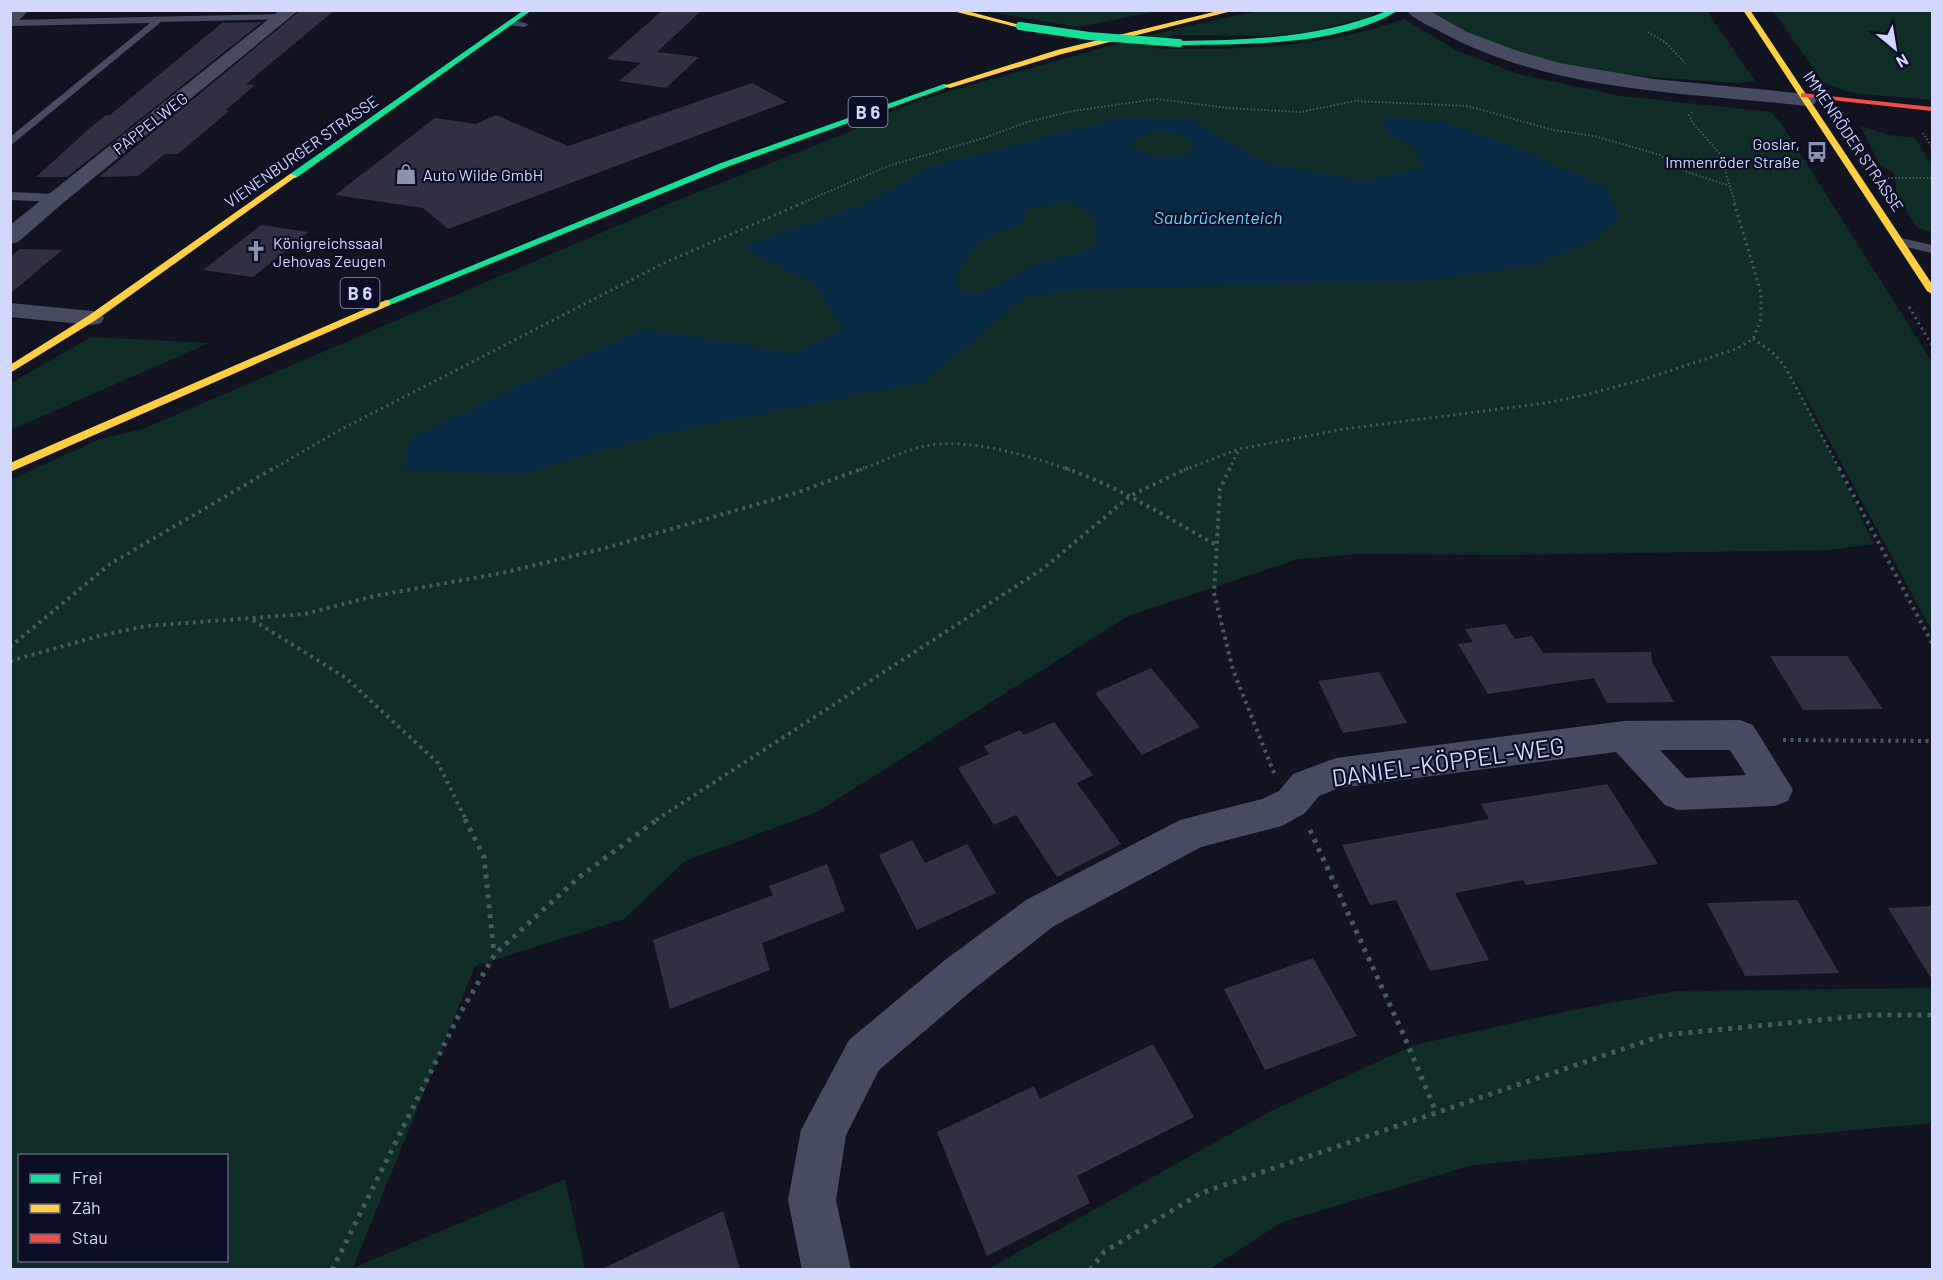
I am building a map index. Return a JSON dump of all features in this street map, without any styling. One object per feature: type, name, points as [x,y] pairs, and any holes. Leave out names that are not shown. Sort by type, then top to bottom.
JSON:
[{"type":"main road","name":"VIENENBURGER STRASSE","points":[[10,370],[92,318],[518,24],[529,10]]},
{"type":"main road","points":[[952,10],[1020,26],[1089,36],[1179,43],[1306,37],[1354,27],[1391,13]]},
{"type":"main road","name":"B 6","points":[[883,94],[1001,57],[1188,10]]},
{"type":"main road","name":"B 6","points":[[10,468],[294,342],[542,238],[793,138],[1004,68],[1233,10]]},
{"type":"main road","name":"IMMENRÖDER STRASSE","points":[[1746,10],[1932,291]]},
{"type":"main road","points":[[1806,98],[1887,109],[1932,110]]},
{"type":"main road","points":[[714,154],[746,142]]},
{"type":"street","points":[[10,21],[21,10]]},
{"type":"street","points":[[1414,10],[1466,40],[1530,62],[1699,95],[1806,98]]},
{"type":"street","name":"PAPPELWEG","points":[[10,237],[55,198],[287,14]]},
{"type":"street","points":[[10,310],[92,318]]},
{"type":"street","points":[[1624,736],[1678,794],[1775,790],[1740,735]]},
{"type":"street","name":"DANIEL-KÖPPEL-WEG","points":[[827,1269],[812,1200],[824,1130],[864,1055],[960,974],[1040,913],[1193,832],[1269,814],[1292,802],[1306,785],[1336,773],[1624,736],[1740,735]]},
{"type":"lane","points":[[10,21],[287,14]]},
{"type":"lane","points":[[10,143],[160,18]]},
{"type":"lane","points":[[10,196],[55,198]]},
{"type":"lane","points":[[1901,242],[1932,249]]},
{"type":"path","points":[[332,1269],[458,1017],[495,954],[578,878],[638,832],[1044,568],[1130,496],[1186,469],[1239,449],[1344,429],[1546,403],[1585,395],[1736,349],[1753,339],[1761,319],[1761,293],[1719,154],[1689,115],[1699,95],[1682,58],[1648,32]]},
{"type":"path","points":[[10,647],[110,564],[338,431],[390,404],[664,263],[888,166],[987,137],[1027,122],[1073,111],[1156,99],[1277,113],[1300,112],[1355,101],[1468,106],[1553,130],[1594,136],[1660,155],[1687,172],[1728,185]]},
{"type":"path","points":[[1857,176],[1932,178]]},
{"type":"path","points":[[1753,339],[1771,351],[1784,365],[1932,643]]},
{"type":"path","points":[[10,661],[99,636],[146,626],[211,619],[252,620],[305,614],[374,596],[502,573],[603,549],[796,494],[925,446],[949,444],[1016,453],[1093,478],[1130,496],[1218,546]]},
{"type":"path","points":[[1214,593],[1220,489],[1239,449]]},
{"type":"path","points":[[252,620],[346,678],[438,763],[484,857],[495,954]]},
{"type":"path","points":[[1740,735],[1762,740],[1932,741]]},
{"type":"path","points":[[1090,1269],[1104,1252],[1201,1193],[1664,1035],[1870,1015],[1932,1015]]},
{"type":"path","points":[[1405,1038],[1436,1112]]},
{"type":"green space","points":[[1152,10],[1153,12],[1078,27],[983,11]]},
{"type":"green space","points":[[1264,10],[1378,11],[1368,17],[1308,32],[1273,36],[1173,35],[1150,48],[1214,49],[1278,46],[1342,36],[1404,19],[1456,50],[1518,74],[1621,96],[1771,112],[1781,123],[1932,362],[1932,631],[1792,372],[1874,544],[1827,550],[1503,555],[1358,554],[1298,559],[1128,616],[817,812],[685,861],[624,919],[475,966],[353,1268],[565,1179],[585,1269],[11,1269],[10,480],[100,439],[143,429],[666,205],[854,130],[914,103],[1172,30]]},
{"type":"green space","points":[[1430,11],[1707,11],[1755,81],[1741,83],[1660,78],[1580,68],[1503,47],[1466,32]]},
{"type":"green space","points":[[1773,11],[1932,11],[1932,100],[1862,94],[1844,91],[1823,82]]},
{"type":"green space","points":[[1860,126],[1889,135],[1915,138],[1932,165],[1932,232],[1917,228],[1897,195],[1894,173],[1881,166]]},
{"type":"green space","points":[[91,337],[209,343],[11,430],[11,383]]},
{"type":"green space","points":[[1932,988],[1932,1123],[1473,1165],[1282,1222],[1210,1269],[988,1269],[1269,1112],[1414,1045],[1577,1009],[1677,991]]},
{"type":"water","name":"Saubrückenteich","points":[[1383,116],[1445,122],[1518,148],[1606,187],[1620,218],[1587,244],[1531,266],[1414,282],[1084,289],[1025,297],[924,382],[657,435],[519,475],[403,470],[410,439],[540,375],[644,329],[727,341],[791,354],[843,329],[814,284],[739,247],[866,203],[932,166],[1123,117],[1192,120],[1261,161],[1362,181],[1423,167],[1414,147],[1387,133]],"holes":[[[1162,131],[1180,134],[1193,144],[1190,153],[1173,156],[1151,155],[1128,144],[1142,135]],[[1071,202],[1094,216],[1098,243],[1082,252],[1041,262],[981,293],[959,290],[956,277],[969,256],[982,242],[998,232],[1022,225],[1028,209]]]},
{"type":"building","points":[[301,10],[335,10],[246,84],[255,85],[226,110],[229,111],[178,154],[165,154],[138,176],[99,177]]},
{"type":"building","points":[[663,10],[702,10],[657,52],[699,57],[666,88],[619,81],[641,63],[607,59]]},
{"type":"building","points":[[262,22],[67,177],[36,177],[91,127],[106,115],[110,115],[222,23]]},
{"type":"building","points":[[752,83],[787,102],[448,229],[423,208],[335,195],[435,118],[476,124],[496,115],[568,146]]},
{"type":"building","name":"Königreichssaal Jehovas Zeugen","points":[[261,225],[309,232],[253,277],[203,270]]},
{"type":"building","points":[[20,249],[62,250],[10,294],[10,257]]},
{"type":"building","points":[[1505,624],[1515,639],[1532,636],[1543,653],[1651,652],[1652,662],[1674,702],[1607,703],[1594,678],[1488,694],[1458,644],[1473,642],[1465,629]]},
{"type":"building","points":[[1770,656],[1847,656],[1883,709],[1803,710]]},
{"type":"building","points":[[1151,668],[1200,727],[1142,755],[1095,693]]},
{"type":"building","points":[[1379,672],[1407,723],[1343,733],[1318,681]]},
{"type":"building","points":[[1054,722],[1093,775],[1077,783],[1121,844],[1057,877],[1016,815],[994,825],[958,768],[989,754],[984,746],[1020,730],[1024,735]]},
{"type":"building","points":[[1607,784],[1658,864],[1526,885],[1523,880],[1455,893],[1489,960],[1430,971],[1396,900],[1370,905],[1342,845],[1489,819],[1481,804]]},
{"type":"building","points":[[912,840],[925,863],[967,844],[996,893],[917,930],[879,855]]},
{"type":"building","points":[[827,864],[845,911],[762,943],[770,970],[670,1009],[653,940],[773,895],[769,886]]},
{"type":"building","points":[[1797,900],[1839,973],[1745,976],[1707,903]]},
{"type":"building","points":[[1932,906],[1932,980],[1888,908]]},
{"type":"building","points":[[1313,958],[1357,1036],[1265,1070],[1224,989]]},
{"type":"building","points":[[1153,1044],[1194,1117],[1077,1176],[1090,1203],[987,1256],[937,1132],[1034,1086],[1040,1099]]},
{"type":"building","points":[[723,1211],[740,1269],[602,1269]]},
{"type":"traffic: fast","points":[[293,176],[529,10]]},
{"type":"traffic: fast","points":[[1179,43],[1262,41],[1316,35],[1369,21],[1396,10]]},
{"type":"traffic: fast","points":[[1020,26],[1089,36],[1179,43]]},
{"type":"traffic: fast","points":[[386,303],[724,165],[947,86]]},
{"type":"traffic: slow","points":[[952,10],[1020,26]]},
{"type":"traffic: slow","points":[[947,86],[1060,52],[1233,10]]},
{"type":"traffic: slow","points":[[1746,10],[1932,291]]},
{"type":"traffic: slow","points":[[10,370],[92,318],[293,176]]},
{"type":"traffic: slow","points":[[10,468],[386,303]]},
{"type":"traffic: jam","points":[[1804,95],[1932,109]]},
{"type":"place","name":"Goslar, Immenröder Straße","points":[[1817,152]]},
{"type":"place","name":"Auto Wilde GmbH","points":[[406,174]]},
{"type":"place","name":"Königreichssaal Jehovas Zeugen","points":[[256,251]]}]
